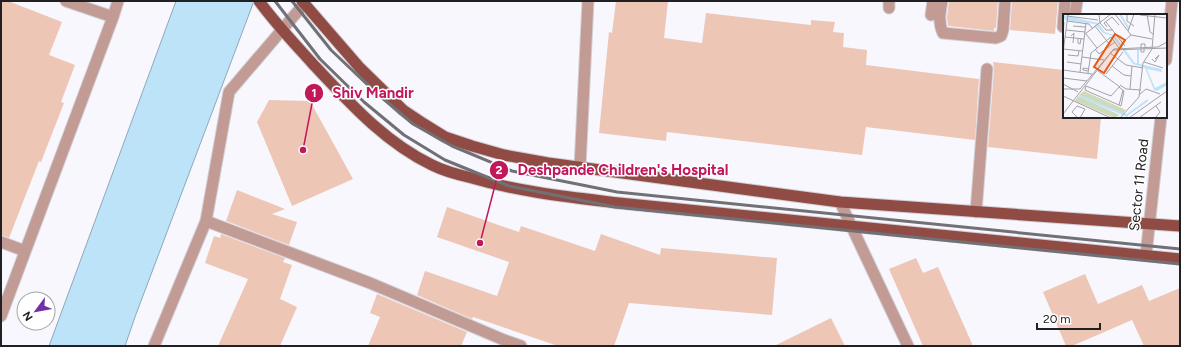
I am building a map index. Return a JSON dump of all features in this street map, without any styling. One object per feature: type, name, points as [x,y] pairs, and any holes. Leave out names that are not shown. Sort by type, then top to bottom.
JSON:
[{"type":"main road","points":[[259,1],[271,18],[337,89],[383,134],[406,151],[433,166],[496,185],[543,194],[619,203],[1180,259]]},
{"type":"main road","points":[[303,3],[360,68],[403,110],[446,137],[497,153],[548,163],[840,202],[1180,226]]},
{"type":"street","points":[[66,1],[113,17]]},
{"type":"street","points":[[1,316],[118,1]]},
{"type":"street","points":[[580,167],[588,1]]},
{"type":"street","points":[[931,15],[933,1]]},
{"type":"street","points":[[942,1],[940,28],[943,33],[996,38],[1001,36],[1003,30],[1005,1]]},
{"type":"street","points":[[1010,30],[1012,1]]},
{"type":"street","points":[[1063,14],[1064,1]]},
{"type":"street","points":[[1075,14],[1077,1]]},
{"type":"street","points":[[1167,48],[1172,1]]},
{"type":"street","points":[[154,346],[206,221],[229,92],[303,3]]},
{"type":"street","points":[[1062,28],[1063,14]]},
{"type":"street","points":[[976,212],[987,69]]},
{"type":"street","name":"Sector 11 Road","points":[[1146,255],[1161,118]]},
{"type":"street","points":[[840,202],[908,346]]},
{"type":"street","points":[[206,221],[370,283],[521,346]]},
{"type":"street","points":[[1,242],[25,251]]},
{"type":"water","points":[[176,1],[254,1],[125,346],[49,346],[55,331],[56,331],[56,327]]},
{"type":"building","points":[[1,1],[8,1],[62,22],[49,55],[75,65],[61,102],[64,103],[41,162],[39,161],[9,238],[1,235]]},
{"type":"building","points":[[616,1],[668,1],[664,38],[702,43],[706,13],[811,25],[811,20],[835,22],[833,32],[844,33],[843,47],[867,50],[866,65],[979,79],[975,140],[866,127],[862,155],[667,132],[666,141],[599,133],[609,32],[612,33]]},
{"type":"building","points":[[949,1],[998,1],[996,28],[994,28],[994,31],[948,26],[947,18]]},
{"type":"building","points":[[1012,1],[1058,1],[1055,34],[1010,30]]},
{"type":"building","points":[[993,62],[1063,70],[1063,118],[1101,118],[1097,159],[988,147],[994,70]]},
{"type":"building","points":[[269,100],[310,101],[353,179],[292,206],[257,122]]},
{"type":"building","points":[[237,190],[285,209],[272,214],[297,222],[289,245],[226,221]]},
{"type":"building","points":[[447,207],[519,232],[521,226],[595,251],[601,234],[660,255],[661,248],[777,258],[772,315],[629,303],[614,346],[558,346],[473,317],[472,319],[417,295],[425,271],[497,296],[509,262],[437,237]]},
{"type":"building","points":[[221,234],[285,258],[283,262],[292,265],[280,299],[297,307],[280,346],[218,346],[248,279],[205,263],[214,236],[220,238]]},
{"type":"building","points":[[916,258],[923,273],[938,267],[973,346],[923,346],[889,269]]},
{"type":"building","points":[[1085,274],[1098,304],[1142,285],[1149,301],[1180,288],[1180,346],[1144,346],[1132,320],[1072,346],[1066,346],[1043,292]]},
{"type":"building","points":[[377,294],[467,332],[461,346],[368,346],[380,317],[370,313]]},
{"type":"building","points":[[831,318],[845,346],[774,346]]},
{"type":"railway","points":[[275,1],[320,59],[364,102],[404,135],[445,160],[509,186],[615,207],[1180,264]]},
{"type":"railway","points":[[292,1],[331,50],[374,91],[413,124],[452,146],[512,171],[617,192],[1180,249]]},
{"type":"place","name":"Shiv Mandir","points":[[303,150]]},
{"type":"place","name":"Deshpande Children's Hospital","points":[[480,243]]}]
